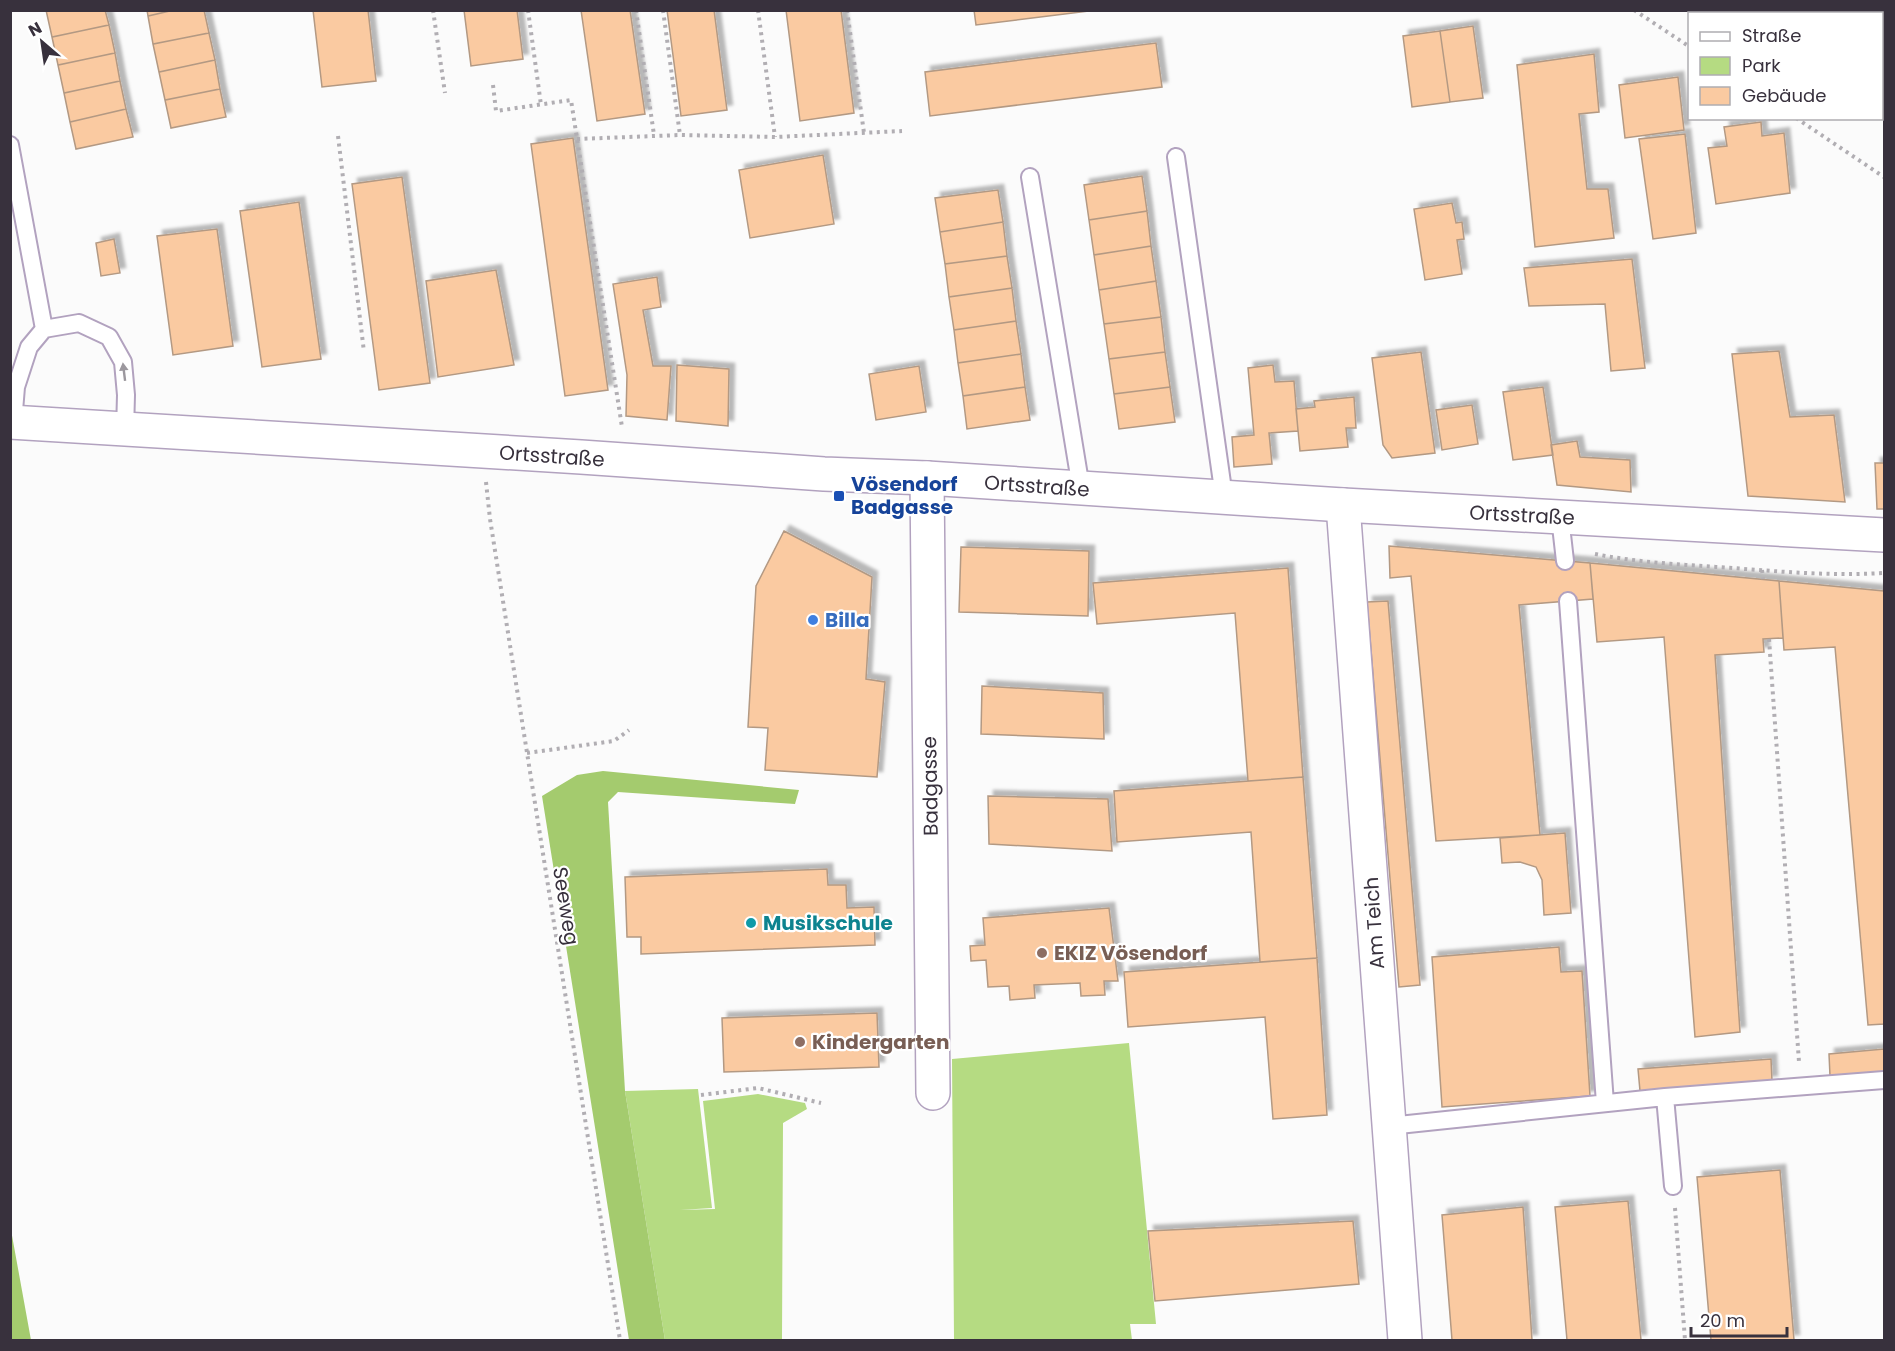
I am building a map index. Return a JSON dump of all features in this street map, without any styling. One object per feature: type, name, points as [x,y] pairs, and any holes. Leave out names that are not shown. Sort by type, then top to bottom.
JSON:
[{"type":"street","name":"Ortsstraße","points":[[12,422],[824,474],[927,478],[1344,505],[1884,535]]},
{"type":"street","name":"Badgasse","points":[[927,478],[933,1093]]},
{"type":"street","name":"Am Teich","points":[[1344,505],[1405,1341]]},
{"type":"lane","points":[[10,145],[44,330]]},
{"type":"lane","points":[[1176,157],[1224,497]]},
{"type":"lane","points":[[1030,177],[1081,488]]},
{"type":"lane","points":[[12,422],[16,387],[29,347],[44,330],[79,323],[109,337],[123,362],[126,395],[125,430]]},
{"type":"lane","points":[[1560,517],[1565,561]]},
{"type":"lane","points":[[1568,601],[1605,1103]]},
{"type":"lane","points":[[1389,1126],[1665,1096],[1884,1080]]},
{"type":"lane","points":[[1665,1096],[1673,1186]]},
{"type":"path","points":[[433,10],[445,93]]},
{"type":"path","points":[[528,10],[541,105]]},
{"type":"path","points":[[636,10],[654,135]]},
{"type":"path","points":[[663,10],[680,135]]},
{"type":"path","points":[[758,10],[775,137]]},
{"type":"path","points":[[847,10],[864,133]]},
{"type":"path","points":[[1634,10],[1688,46]]},
{"type":"path","points":[[493,85],[496,111],[572,100],[621,427]]},
{"type":"path","points":[[1799,120],[1884,177]]},
{"type":"path","points":[[577,139],[654,135],[775,137],[902,131]]},
{"type":"path","points":[[338,136],[364,352]]},
{"type":"path","name":"Seeweg","points":[[485,475],[490,519],[621,1341]]},
{"type":"path","points":[[1762,570],[1763,579]]},
{"type":"path","points":[[1769,639],[1800,1086]]},
{"type":"path","points":[[527,753],[614,741],[630,730]]},
{"type":"path","points":[[701,1095],[758,1088],[821,1103]]},
{"type":"path","points":[[1673,1186],[1685,1341]]},
{"type":"shaded area","points":[[1884,11],[1884,72],[1883,12],[1793,12]]},
{"type":"green space","points":[[603,771],[799,790],[795,804],[618,792],[608,802],[625,1091],[665,1340],[629,1340],[542,796],[577,775]]},
{"type":"green space","points":[[1129,1043],[1156,1324],[1130,1324],[1132,1340],[954,1340],[952,1059]]},
{"type":"green space","points":[[698,1089],[712,1208],[680,1210],[715,1209],[703,1101],[758,1094],[805,1103],[807,1109],[783,1123],[782,1340],[665,1340],[625,1091]]},
{"type":"green space","points":[[11,1230],[31,1340],[11,1340]]},
{"type":"building","points":[[46,10],[105,10],[109,25],[52,37]]},
{"type":"building","points":[[147,10],[174,10],[148,16]]},
{"type":"building","points":[[174,10],[204,10],[209,33],[153,44],[148,16]]},
{"type":"building","points":[[313,10],[368,10],[376,81],[322,87]]},
{"type":"building","points":[[464,10],[517,10],[523,59],[471,66]]},
{"type":"building","points":[[581,10],[630,10],[645,114],[597,121]]},
{"type":"building","points":[[667,10],[714,10],[727,110],[681,116]]},
{"type":"building","points":[[786,10],[841,10],[854,113],[800,121]]},
{"type":"building","points":[[974,10],[1097,10],[976,25]]},
{"type":"building","points":[[109,25],[115,53],[58,65],[52,37]]},
{"type":"building","points":[[1473,26],[1483,98],[1450,102],[1440,31]]},
{"type":"building","points":[[1440,31],[1450,102],[1412,107],[1403,36]]},
{"type":"building","points":[[209,33],[215,60],[159,72],[153,44]]},
{"type":"building","points":[[1156,43],[1162,87],[930,116],[925,72]]},
{"type":"building","points":[[115,53],[120,81],[64,93],[58,65]]},
{"type":"building","points":[[1594,54],[1599,112],[1579,114],[1587,189],[1608,189],[1614,238],[1535,247],[1517,65]]},
{"type":"building","points":[[215,60],[220,89],[165,100],[159,72]]},
{"type":"building","points":[[1678,77],[1684,130],[1625,138],[1619,85]]},
{"type":"building","points":[[120,81],[126,109],[70,122],[64,93]]},
{"type":"building","points":[[220,89],[226,117],[171,128],[165,100]]},
{"type":"building","points":[[126,109],[133,137],[76,149],[70,122]]},
{"type":"building","points":[[1761,122],[1762,136],[1784,133],[1790,193],[1716,204],[1708,148],[1727,146],[1724,127]]},
{"type":"building","points":[[1685,134],[1696,233],[1653,239],[1639,139]]},
{"type":"building","points":[[573,138],[608,390],[565,396],[531,144]]},
{"type":"building","points":[[823,155],[834,224],[750,238],[739,170]]},
{"type":"building","points":[[1142,176],[1147,211],[1089,220],[1084,185]]},
{"type":"building","points":[[402,177],[430,383],[379,390],[352,184]]},
{"type":"building","points":[[998,190],[1003,222],[940,232],[935,198]]},
{"type":"building","points":[[299,202],[321,359],[262,367],[240,211]]},
{"type":"building","points":[[1452,203],[1456,223],[1462,222],[1464,239],[1457,240],[1462,274],[1425,280],[1414,209]]},
{"type":"building","points":[[1147,211],[1151,246],[1094,255],[1089,220]]},
{"type":"building","points":[[1003,222],[1007,256],[945,264],[940,232]]},
{"type":"building","points":[[217,229],[233,346],[173,355],[157,236]]},
{"type":"building","points":[[114,239],[120,273],[101,276],[96,243]]},
{"type":"building","points":[[1151,246],[1156,281],[1099,290],[1094,255]]},
{"type":"building","points":[[1007,256],[1012,288],[949,297],[945,264]]},
{"type":"building","points":[[1632,259],[1645,368],[1611,371],[1605,304],[1529,306],[1524,268]]},
{"type":"building","points":[[496,270],[514,365],[438,377],[426,281]]},
{"type":"building","points":[[657,277],[661,307],[643,310],[653,366],[671,366],[667,420],[626,416],[627,375],[613,284]]},
{"type":"building","points":[[1156,281],[1161,317],[1104,324],[1099,290]]},
{"type":"building","points":[[1012,288],[1016,321],[954,330],[949,297]]},
{"type":"building","points":[[1161,317],[1165,352],[1109,359],[1104,324]]},
{"type":"building","points":[[1016,321],[1021,354],[958,363],[954,330]]},
{"type":"building","points":[[1779,351],[1790,417],[1834,415],[1845,502],[1748,496],[1732,354]]},
{"type":"building","points":[[1165,352],[1170,387],[1114,394],[1109,359]]},
{"type":"building","points":[[1421,352],[1435,453],[1392,458],[1383,445],[1372,358]]},
{"type":"building","points":[[1021,354],[1025,387],[963,396],[958,363]]},
{"type":"building","points":[[677,365],[729,369],[728,426],[676,421]]},
{"type":"building","points":[[1273,365],[1275,382],[1294,381],[1298,431],[1269,433],[1272,464],[1234,467],[1232,437],[1254,435],[1248,368]]},
{"type":"building","points":[[919,366],[926,412],[876,420],[869,374]]},
{"type":"building","points":[[1025,387],[1030,420],[967,429],[963,396]]},
{"type":"building","points":[[1170,387],[1175,422],[1119,429],[1114,394]]},
{"type":"building","points":[[1543,387],[1553,455],[1513,460],[1503,392]]},
{"type":"building","points":[[1354,397],[1356,428],[1346,428],[1348,447],[1300,451],[1296,409],[1315,407],[1314,401]]},
{"type":"building","points":[[1472,405],[1478,444],[1442,450],[1436,410]]},
{"type":"building","points":[[1577,441],[1580,457],[1630,460],[1631,492],[1557,485],[1551,445]]},
{"type":"building","points":[[1875,463],[1884,463],[1884,509],[1877,509]]},
{"type":"building","points":[[784,531],[872,577],[866,679],[885,682],[877,777],[765,770],[768,728],[748,727],[756,586]]},
{"type":"building","points":[[1389,546],[1590,563],[1593,599],[1519,605],[1540,835],[1436,841],[1411,576],[1390,578]]},
{"type":"building","points":[[961,547],[1089,551],[1088,616],[959,612]]},
{"type":"building","points":[[1590,563],[1779,581],[1783,638],[1763,639],[1764,652],[1715,655],[1740,1032],[1695,1037],[1664,637],[1597,642]]},
{"type":"building","points":[[1288,568],[1303,777],[1248,781],[1235,613],[1097,624],[1093,583]]},
{"type":"building","points":[[1779,581],[1884,591],[1884,1024],[1868,1025],[1835,647],[1784,650]]},
{"type":"building","points":[[1388,601],[1420,985],[1399,987],[1367,602]]},
{"type":"building","points":[[982,686],[1103,693],[1104,739],[981,734]]},
{"type":"building","points":[[1303,777],[1317,958],[1260,962],[1251,832],[1117,842],[1114,791]]},
{"type":"building","points":[[988,796],[1108,799],[1112,851],[989,844]]},
{"type":"building","points":[[1565,833],[1571,913],[1544,915],[1542,880],[1536,867],[1520,862],[1502,863],[1500,838]]},
{"type":"building","name":"Musikschule","points":[[827,869],[828,885],[846,885],[847,908],[874,907],[875,945],[641,954],[641,937],[627,937],[625,877]]},
{"type":"building","name":"EKIZ Vösendorf","points":[[1109,908],[1118,981],[1104,981],[1105,995],[1081,996],[1080,983],[1034,985],[1035,998],[1010,1000],[1009,986],[988,987],[986,960],[971,961],[970,946],[985,945],[983,918]]},
{"type":"building","points":[[1559,947],[1561,972],[1582,971],[1590,1096],[1442,1107],[1432,957]]},
{"type":"building","points":[[1317,958],[1327,1115],[1273,1119],[1265,1017],[1128,1027],[1124,972]]},
{"type":"building","name":"Kindergarten","points":[[877,1013],[879,1067],[724,1072],[722,1018]]},
{"type":"building","points":[[1884,1049],[1884,1072],[1830,1076],[1829,1054]]},
{"type":"building","points":[[1771,1059],[1772,1081],[1640,1091],[1638,1069]]},
{"type":"building","points":[[1780,1170],[1794,1340],[1711,1340],[1697,1177]]},
{"type":"building","points":[[1628,1201],[1641,1340],[1567,1340],[1555,1207]]},
{"type":"building","points":[[1523,1207],[1532,1340],[1452,1340],[1442,1215]]},
{"type":"building","points":[[1353,1221],[1359,1284],[1155,1301],[1148,1231]]},
{"type":"place","name":"Vösendorf Badgasse","points":[[839,496]]},
{"type":"place","name":"Billa","points":[[813,620]]},
{"type":"place","name":"Musikschule","points":[[751,923]]},
{"type":"place","name":"EKIZ Vösendorf","points":[[1042,953]]},
{"type":"place","name":"Kindergarten","points":[[800,1042]]}]
